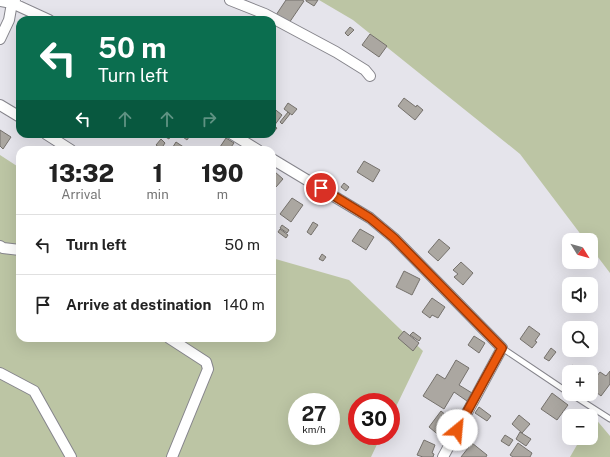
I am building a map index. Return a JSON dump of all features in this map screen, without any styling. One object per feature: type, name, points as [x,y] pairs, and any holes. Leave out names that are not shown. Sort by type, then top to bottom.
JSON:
[{"type":"street","points":[[230,0],[269,16]]},
{"type":"street","points":[[0,1],[13,2],[41,16]]},
{"type":"street","points":[[0,39],[9,20],[13,2]]},
{"type":"street","points":[[276,20],[336,52],[365,70],[370,76]]},
{"type":"street","points":[[0,105],[16,115]]},
{"type":"street","points":[[52,138],[65,146]]},
{"type":"street","points":[[238,138],[252,146]]},
{"type":"street","points":[[276,161],[370,218],[394,238],[502,348],[443,457]]},
{"type":"street","points":[[0,246],[3,248],[16,250]]},
{"type":"street","points":[[172,457],[208,369],[206,362],[175,342]]},
{"type":"street","points":[[0,373],[34,391],[70,457]]},
{"type":"lane","points":[[502,348],[562,388]]},
{"type":"lane","points":[[582,401],[610,419]]},
{"type":"green space","points":[[319,0],[610,0],[610,273],[598,257],[598,233],[580,233],[520,154],[353,20]]},
{"type":"green space","points":[[0,155],[16,165],[16,342],[276,342],[276,259],[349,280],[423,351],[400,398],[400,393],[348,393],[348,445],[377,445],[371,457],[0,457]]},
{"type":"green space","points":[[598,422],[610,436],[610,457],[570,457],[577,445],[598,445]]},
{"type":"building","points":[[286,0],[304,1],[289,23],[276,15]]},
{"type":"building","points":[[306,0],[318,0],[314,6]]},
{"type":"building","points":[[350,27],[354,30],[348,36],[345,33]]},
{"type":"building","points":[[370,34],[387,46],[379,57],[362,45]]},
{"type":"building","points":[[404,98],[416,107],[417,105],[423,110],[415,120],[398,106]]},
{"type":"building","points":[[288,103],[297,109],[292,115],[284,109]]},
{"type":"building","points":[[276,110],[282,115],[276,123]]},
{"type":"building","points":[[288,112],[290,114],[282,124],[280,122]]},
{"type":"building","points":[[0,130],[11,137],[3,149],[0,146]]},
{"type":"building","points":[[226,138],[234,143],[232,146],[221,146]]},
{"type":"building","points":[[161,139],[165,143],[163,146],[156,145]]},
{"type":"building","points":[[176,142],[182,146],[174,146]]},
{"type":"building","points":[[364,161],[380,170],[373,182],[357,172]]},
{"type":"building","points":[[276,173],[283,179],[276,187]]},
{"type":"building","points":[[344,183],[349,187],[346,191],[341,187]]},
{"type":"building","points":[[292,198],[303,205],[291,222],[280,214]]},
{"type":"building","points":[[313,222],[318,225],[311,235],[307,232]]},
{"type":"building","points":[[282,225],[289,230],[287,233],[280,228]]},
{"type":"building","points":[[280,229],[288,235],[286,238],[278,232]]},
{"type":"building","points":[[360,229],[374,237],[366,250],[352,241]]},
{"type":"building","points":[[439,239],[450,248],[438,261],[428,252]]},
{"type":"building","points":[[322,254],[326,257],[323,261],[319,259]]},
{"type":"building","points":[[461,262],[473,273],[463,285],[454,277],[458,274],[453,270]]},
{"type":"building","points":[[404,271],[420,279],[412,295],[396,287]]},
{"type":"building","points":[[432,298],[445,307],[438,318],[432,315],[430,318],[422,312]]},
{"type":"building","points":[[529,326],[540,334],[535,341],[537,342],[532,348],[520,339]]},
{"type":"building","points":[[404,331],[419,343],[413,351],[398,338]]},
{"type":"building","points":[[413,332],[421,338],[419,341],[410,335]]},
{"type":"building","points":[[474,336],[485,343],[479,353],[468,345]]},
{"type":"building","points":[[551,348],[556,352],[549,361],[544,358]]},
{"type":"building","points":[[456,360],[469,368],[459,385],[472,393],[467,401],[454,392],[444,409],[423,396],[437,374],[445,379]]},
{"type":"building","points":[[610,371],[610,384],[601,396],[598,394],[598,375],[600,372],[606,376]]},
{"type":"building","points":[[552,393],[568,405],[565,409],[562,409],[562,413],[557,420],[541,409]]},
{"type":"building","points":[[479,407],[491,416],[487,421],[475,413]]},
{"type":"building","points":[[441,411],[453,421],[441,437],[429,427]]},
{"type":"building","points":[[519,415],[530,424],[522,433],[512,424]]},
{"type":"building","points":[[520,432],[531,439],[526,446],[516,439]]},
{"type":"building","points":[[505,435],[513,440],[509,446],[501,441]]},
{"type":"building","points":[[424,440],[435,445],[432,453],[434,454],[433,457],[423,457],[417,455]]},
{"type":"building","points":[[472,443],[487,455],[486,457],[461,457]]},
{"type":"building","points":[[518,443],[532,453],[530,457],[513,457],[510,455]]},
{"type":"route","points":[[321,188],[370,218],[394,238],[502,348],[457,430]]}]
